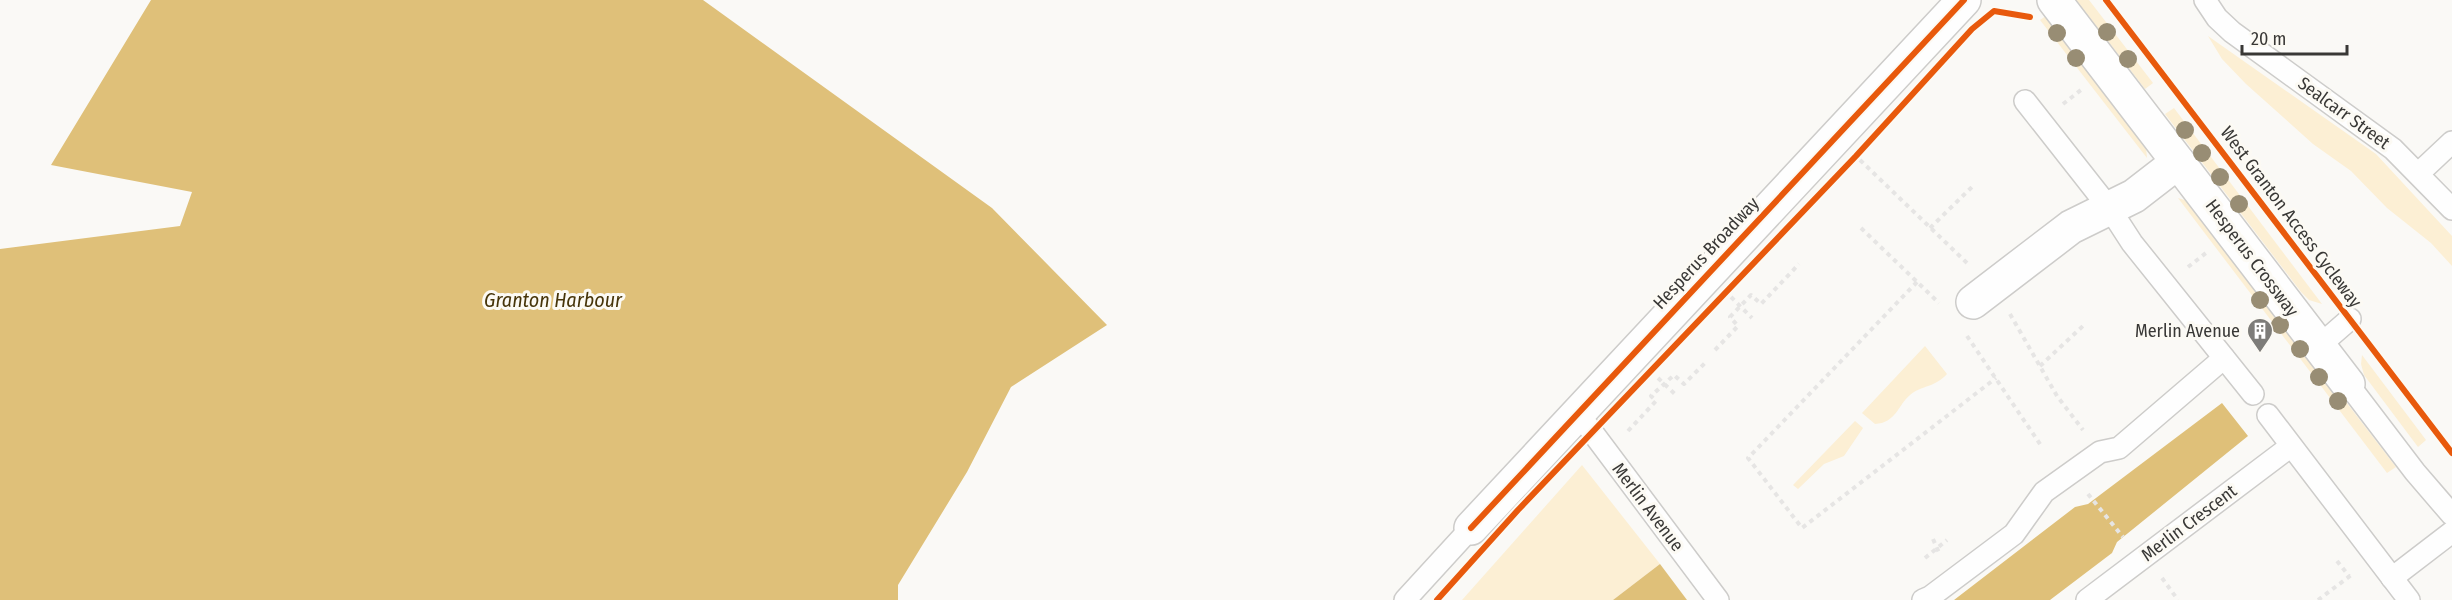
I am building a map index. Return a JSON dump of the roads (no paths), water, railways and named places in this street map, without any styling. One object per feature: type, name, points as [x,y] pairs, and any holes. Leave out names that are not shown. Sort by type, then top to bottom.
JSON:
[{"type":"street","name":"Hesperus Broadway","points":[[1471,528],[1964,0]]},
{"type":"street","name":"Hesperus Crossway","points":[[2054,0],[2348,384]]},
{"type":"street","points":[[1973,302],[2071,226],[2110,209],[2156,182],[2178,162]]},
{"type":"lane","name":"Sealcarr Street","points":[[2205,0],[2217,18],[2232,32],[2393,149],[2452,209]]},
{"type":"lane","points":[[2025,101],[2110,209],[2132,243],[2253,394]]},
{"type":"lane","points":[[2419,173],[2452,142]]},
{"type":"lane","points":[[2319,346],[2350,319]]},
{"type":"lane","points":[[1923,600],[2014,534],[2044,492],[2100,452],[2119,448],[2224,358]]},
{"type":"lane","name":"Hesperus Crossway","points":[[2348,384],[2415,472],[2452,515]]},
{"type":"lane","name":"Merlin Avenue","points":[[1578,413],[1718,600]]},
{"type":"lane","points":[[2268,415],[2409,600]]},
{"type":"lane","name":"Merlin Crescent","points":[[2087,600],[2291,446]]},
{"type":"lane","name":"Hesperus Broadway","points":[[1405,600],[1471,528]]},
{"type":"lane","points":[[2392,578],[2452,532]]},
{"type":"water","name":"Granton Harbour","points":[[151,0],[703,0],[992,208],[1107,325],[1011,387],[967,472],[898,585],[898,600],[0,600],[0,249],[180,226],[192,192],[51,165]]},
{"type":"water","points":[[2222,403],[2248,436],[2117,542],[2112,553],[2050,600],[1954,600],[2075,507],[2088,504]]},
{"type":"water","points":[[1660,564],[1687,600],[1613,600]]},
{"type":"place","name":"Merlin Avenue","points":[[2260,354]]}]
